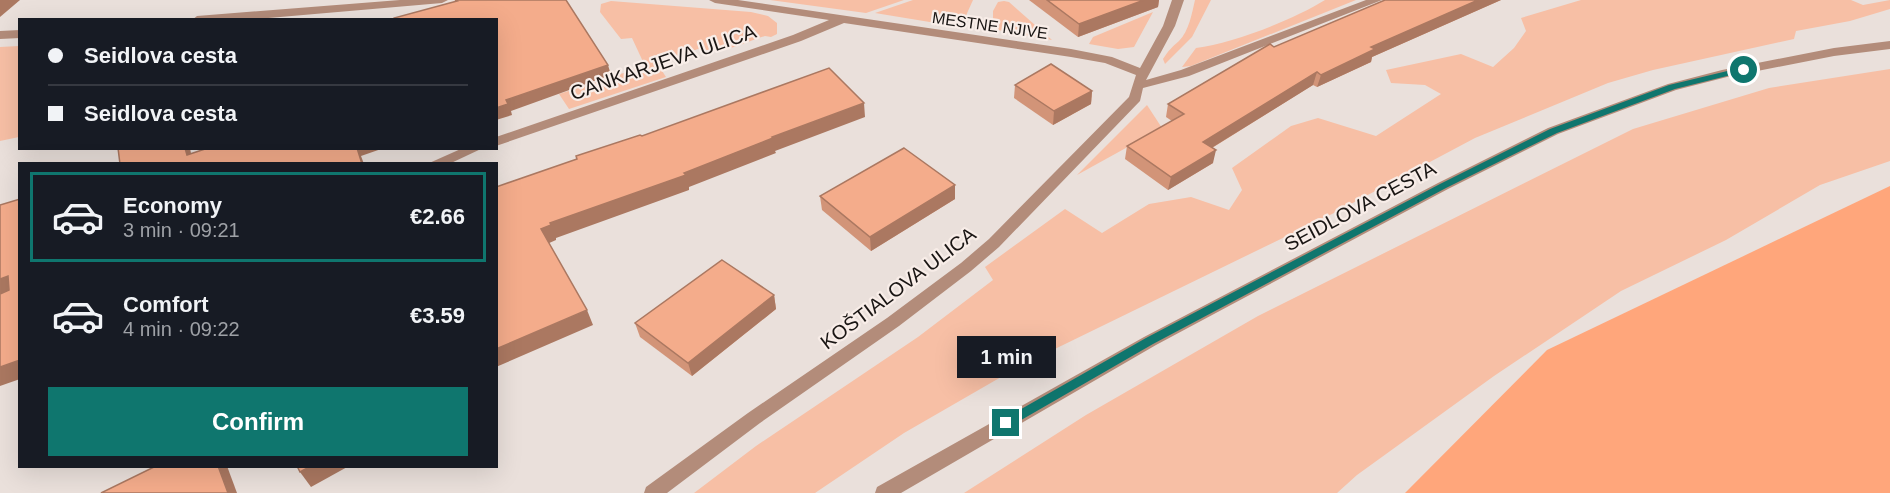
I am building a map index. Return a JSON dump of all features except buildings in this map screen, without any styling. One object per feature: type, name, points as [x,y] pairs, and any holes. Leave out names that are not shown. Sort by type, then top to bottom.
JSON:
[{"type":"street","points":[[222,18],[442,0]]},
{"type":"street","name":"MESTNE NJIVE","points":[[715,0],[1071,53],[1108,60],[1140,79]]},
{"type":"street","points":[[1140,79],[1169,26],[1179,0]]},
{"type":"street","points":[[1140,79],[1185,73],[1376,0]]},
{"type":"street","name":"CANKARJEVA ULICA","points":[[498,141],[797,38],[843,19]]},
{"type":"street","points":[[0,35],[18,34]]},
{"type":"street","name":"SEIDLOVA CESTA","points":[[884,493],[1150,341],[1443,186],[1554,131],[1615,107],[1705,79],[1834,52],[1890,45]]},
{"type":"street","name":"KOŠTIALOVA ULICA","points":[[653,493],[754,418],[893,322],[966,267],[994,243],[1135,98],[1140,79]]},
{"type":"street","points":[[439,162],[472,150]]},
{"type":"shaded area","points":[[770,0],[904,0],[866,13]]},
{"type":"shaded area","points":[[913,0],[973,0],[964,20],[954,26],[875,13]]},
{"type":"shaded area","points":[[1195,0],[1211,0],[1192,37],[1165,64],[1163,59],[1182,37],[1190,22]]},
{"type":"shaded area","points":[[1325,0],[1356,0],[1191,66],[1182,67],[1196,48],[1262,30]]},
{"type":"shaded area","points":[[1581,0],[1851,0],[1863,5],[1890,0],[1890,9],[1850,21],[1796,31],[1794,39],[1653,70],[1608,83],[1475,138],[1332,214],[1022,365],[904,433],[815,493],[694,493],[756,446],[918,337],[993,280],[985,267],[1065,209],[1102,233],[1149,204],[1191,197],[1229,210],[1242,190],[1232,168],[1291,126],[1318,118],[1376,136],[1441,94],[1425,85],[1391,83],[1386,70],[1461,54],[1493,67],[1514,48],[1526,31],[1521,18]]},
{"type":"shaded area","points":[[611,1],[751,12],[768,16],[777,23],[777,34],[716,51],[701,48],[657,63],[666,77],[569,109],[559,94],[645,66],[632,38],[621,39],[600,12],[601,4]]},
{"type":"shaded area","points":[[998,2],[1009,2],[1052,40],[993,29],[993,11]]},
{"type":"shaded area","points":[[1153,12],[1134,47],[1118,49],[1089,44],[1093,37]]},
{"type":"shaded area","points":[[18,46],[18,137],[0,141],[0,47]]},
{"type":"shaded area","points":[[1890,69],[1890,161],[1820,185],[1726,240],[1621,291],[1494,376],[1357,475],[1337,493],[964,493],[1086,415],[1258,316],[1633,129],[1769,88]]},
{"type":"shaded area","points":[[1147,105],[1162,128],[1077,175]]},
{"type":"shaded area","points":[[1890,186],[1890,493],[1405,493],[1547,350]]},
{"type":"route","points":[[1006,423],[1150,341],[1443,186],[1554,131],[1672,87],[1744,70]]}]
